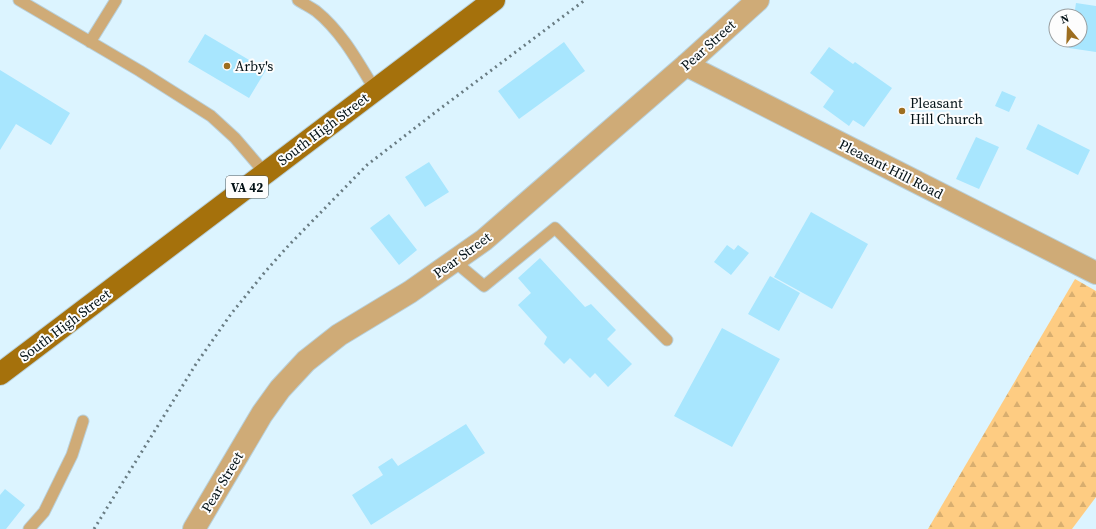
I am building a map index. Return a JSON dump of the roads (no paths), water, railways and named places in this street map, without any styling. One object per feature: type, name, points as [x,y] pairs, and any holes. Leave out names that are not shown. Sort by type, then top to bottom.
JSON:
[{"type":"main road","name":"South High Street","points":[[0,374],[494,0]]},
{"type":"street","name":"Pear Street","points":[[194,529],[262,414],[280,390],[306,361],[339,335],[410,292],[484,240],[686,65],[758,0]]},
{"type":"street","name":"Pleasant Hill Road","points":[[686,65],[1096,273]]},
{"type":"lane","points":[[19,0],[140,71],[211,116],[235,138],[265,173]]},
{"type":"lane","points":[[90,42],[116,0]]},
{"type":"lane","points":[[298,0],[315,10],[336,31],[375,90]]},
{"type":"lane","points":[[454,260],[484,286],[554,228],[667,340]]},
{"type":"lane","points":[[29,529],[44,512],[48,505],[72,455],[83,421]]},
{"type":"railway","points":[[94,529],[196,364],[231,314],[289,245],[367,165],[585,0]]},
{"type":"place","name":"Arby's","points":[[227,66]]},
{"type":"place","name":"Pleasant Hill Church","points":[[902,111]]}]
